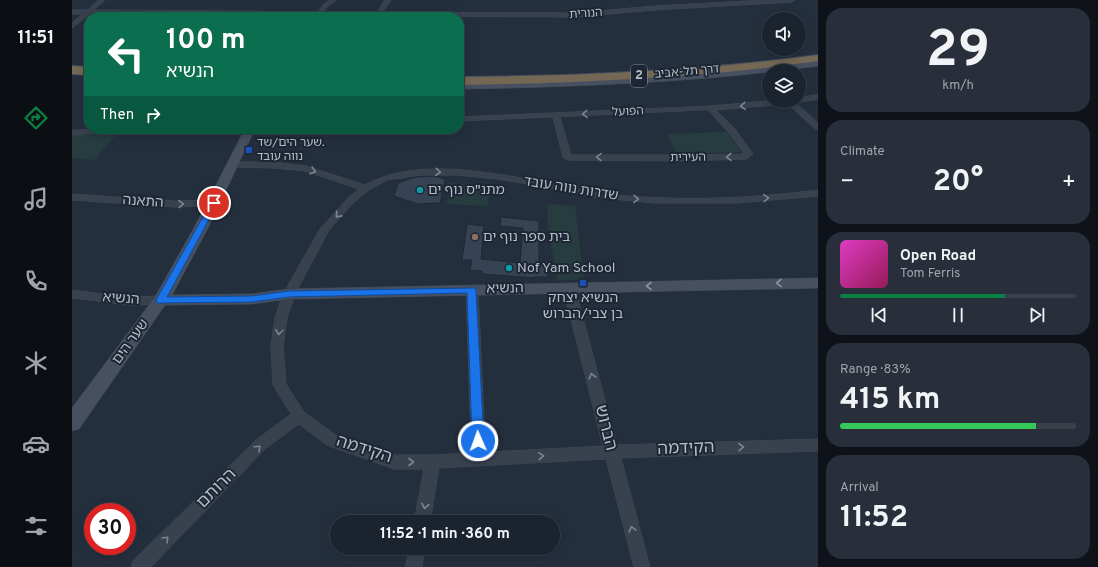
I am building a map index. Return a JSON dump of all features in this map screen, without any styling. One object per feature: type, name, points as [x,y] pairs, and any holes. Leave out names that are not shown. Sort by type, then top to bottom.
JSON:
[{"type":"highway","name":"דרך תל-אביב","points":[[464,75],[528,76],[638,70],[753,60],[818,52]]},
{"type":"highway","points":[[464,75],[624,66],[721,58]]},
{"type":"highway","name":"דרך תל-אביב","points":[[464,81],[563,80],[663,75],[784,63],[818,58]]},
{"type":"highway","points":[[72,59],[84,60]]},
{"type":"highway","points":[[72,66],[84,67]]},
{"type":"highway","points":[[72,70],[84,71]]},
{"type":"street","points":[[88,12],[102,0]]},
{"type":"street","points":[[321,12],[325,6],[333,0]]},
{"type":"street","points":[[381,12],[388,0]]},
{"type":"street","points":[[686,0],[694,6]]},
{"type":"street","name":"הנורית","points":[[464,14],[562,16],[792,0]]},
{"type":"street","points":[[72,12],[84,13]]},
{"type":"street","points":[[72,26],[84,16]]},
{"type":"street","points":[[464,86],[586,83],[648,79],[775,70],[818,63]]},
{"type":"street","points":[[806,99],[818,97]]},
{"type":"street","name":"הפועל","points":[[464,119],[556,116],[710,108],[762,104]]},
{"type":"street","name":"העירית","points":[[556,116],[567,157],[681,158],[747,156],[749,154],[732,131],[710,108]]},
{"type":"street","points":[[800,108],[818,126]]},
{"type":"street","points":[[72,133],[84,132]]},
{"type":"street","name":"שער הים","points":[[72,423],[161,300],[214,203],[248,134]]},
{"type":"street","points":[[233,165],[274,165],[306,169],[366,188]]},
{"type":"street","name":"שדרות נווה עובד","points":[[366,188],[384,179],[431,172],[532,182],[599,196],[634,199],[709,200],[787,197],[818,193]]},
{"type":"street","name":"הקידמה","points":[[366,188],[351,200],[325,229],[289,294],[281,318],[277,346],[280,385],[299,416],[332,441],[394,462],[433,462],[611,452],[818,444]]},
{"type":"street","name":"התאנה","points":[[72,198],[175,204],[214,203]]},
{"type":"street","name":"הנשיא","points":[[72,294],[129,301],[252,299],[289,294],[818,283]]},
{"type":"street","name":"הברוש","points":[[569,288],[642,567]]},
{"type":"street","points":[[472,290],[478,441]]},
{"type":"street","name":"הרותם","points":[[139,567],[261,444],[299,416]]},
{"type":"street","points":[[423,515],[433,462]]},
{"type":"street","points":[[414,567],[417,555]]},
{"type":"green space","points":[[727,132],[741,152],[678,154],[666,134]]},
{"type":"green space","points":[[72,134],[117,134],[94,160],[72,158]]},
{"type":"green space","points":[[450,183],[489,185],[488,206],[447,204]]},
{"type":"green space","points":[[548,204],[575,206],[584,280],[557,280],[547,219]]},
{"type":"building","name":"מתנ\"ס נוף ים","points":[[433,176],[445,179],[440,203],[418,204],[394,196],[398,183],[416,177]]},
{"type":"building","points":[[501,217],[539,221],[539,264],[547,265],[548,277],[534,278],[482,274],[482,271],[470,270],[472,260],[462,260],[467,224],[484,226],[481,259],[520,263],[523,228],[500,226]]},
{"type":"place","name":"שער הים/שד. נווה עובד","points":[[249,150]]},
{"type":"place","name":"מתנ\"ס נוף ים","points":[[420,190]]},
{"type":"place","name":"בית ספר נוף ים","points":[[475,237]]},
{"type":"place","name":"Nof Yam School","points":[[509,268]]},
{"type":"place","name":"הנשיא יצחק בן צבי/הברוש","points":[[583,283]]},
{"type":"route","points":[[214,203],[161,300],[252,299],[289,294],[472,290],[478,441]]}]
